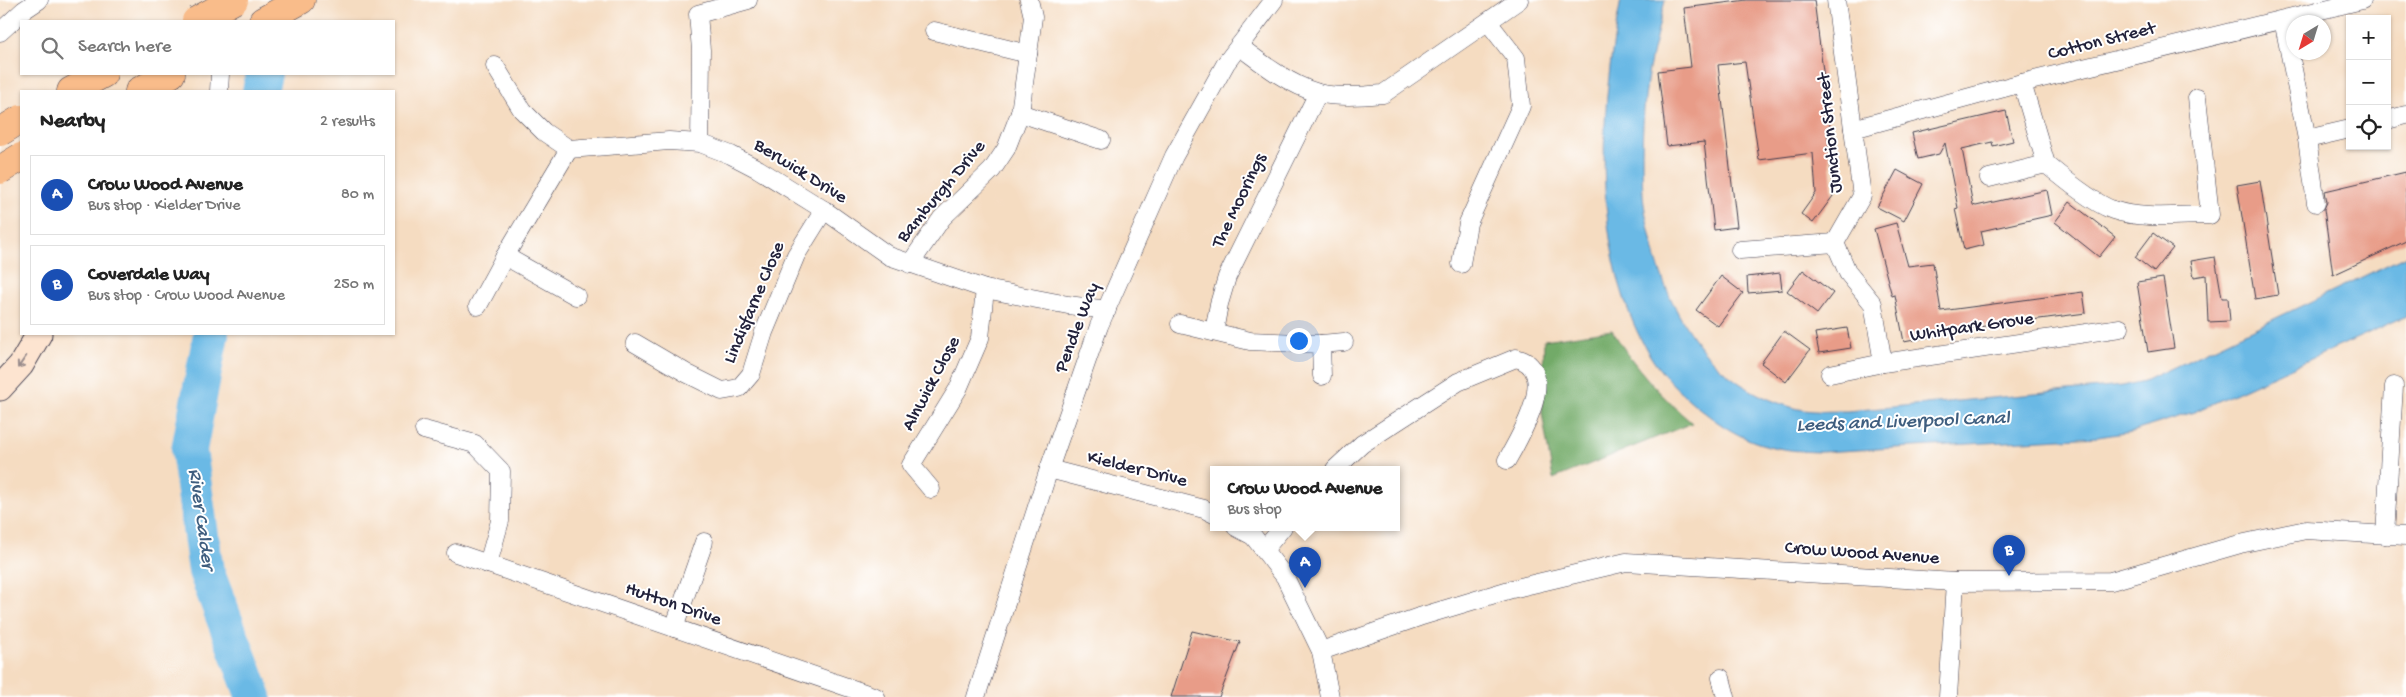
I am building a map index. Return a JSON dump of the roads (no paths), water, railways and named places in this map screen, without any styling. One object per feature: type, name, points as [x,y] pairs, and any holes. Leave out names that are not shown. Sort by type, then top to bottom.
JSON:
[{"type":"highway","points":[[198,20],[234,0]]},
{"type":"highway","points":[[265,20],[300,0]]},
{"type":"highway","points":[[73,90],[101,75]]},
{"type":"highway","points":[[141,90],[169,75]]},
{"type":"highway","points":[[0,132],[20,120]]},
{"type":"highway","points":[[0,170],[20,159]]},
{"type":"main road","points":[[0,126],[20,161]]},
{"type":"main road","points":[[0,388],[21,365],[38,335]]},
{"type":"street","points":[[0,32],[24,10],[39,0]]},
{"type":"street","points":[[224,20],[226,0]]},
{"type":"street","points":[[700,143],[702,50],[698,14],[748,0]]},
{"type":"street","name":"Bamburgh Drive","points":[[910,264],[942,218],[992,170],[1006,148],[1020,113],[1033,17],[1029,0]]},
{"type":"street","name":"Pendle Way","points":[[976,697],[1049,469],[1107,310],[1174,156],[1226,63],[1274,0]]},
{"type":"street","points":[[1238,46],[1269,70],[1318,93],[1360,96],[1383,94],[1519,0]]},
{"type":"street","name":"Junction Street","points":[[1835,243],[1862,196],[1836,0]]},
{"type":"street","name":"Cotton Street","points":[[1853,129],[2022,83],[2362,0]]},
{"type":"street","points":[[2283,20],[2307,139],[2316,203]]},
{"type":"street","points":[[1461,264],[1468,223],[1521,106],[1516,58],[1488,22]]},
{"type":"street","points":[[934,31],[1028,54]]},
{"type":"street","points":[[478,306],[505,256],[569,149],[544,132],[522,110],[495,66]]},
{"type":"street","points":[[219,90],[220,75]]},
{"type":"street","points":[[2022,83],[2046,164],[2071,184],[2113,210],[2141,214],[2210,215],[2197,98]]},
{"type":"street","name":"The Moorings","points":[[1214,332],[1219,304],[1227,277],[1318,93]]},
{"type":"street","points":[[1020,113],[1101,140]]},
{"type":"street","points":[[2391,119],[2406,115]]},
{"type":"street","points":[[2307,139],[2346,130]]},
{"type":"street","name":"Berwick Drive","points":[[569,149],[668,141],[700,143],[732,155],[758,169],[824,210],[889,256],[985,289],[1068,305],[1107,310]]},
{"type":"street","points":[[1989,178],[2046,164]]},
{"type":"street","name":"Lindisfarne Close","points":[[635,342],[688,374],[722,391],[739,388],[751,374],[764,332],[796,255],[824,210]]},
{"type":"street","points":[[1740,250],[1835,243],[1848,273],[1873,304],[1883,363]]},
{"type":"street","points":[[505,256],[576,296]]},
{"type":"street","name":"Alnwick Close","points":[[931,489],[911,466],[958,389],[980,338],[985,289]]},
{"type":"street","points":[[1180,324],[1250,341],[1321,344],[1344,342]]},
{"type":"street","name":"Whitpark Grove","points":[[1830,374],[1883,363],[2120,328]]},
{"type":"street","points":[[1321,344],[1322,376]]},
{"type":"street","points":[[1338,466],[1362,444],[1458,382],[1516,358],[1525,360],[1532,367],[1536,383],[1535,401],[1527,424],[1507,460]]},
{"type":"street","points":[[2386,535],[2394,386]]},
{"type":"street","points":[[424,430],[475,444],[501,471],[500,521],[488,564]]},
{"type":"street","name":"Kielder Drive","points":[[1049,469],[1210,512]]},
{"type":"street","name":"Crow Wood Avenue","points":[[1321,651],[1428,614],[1512,589],[1626,562],[1954,582],[2111,581],[2240,544],[2306,530],[2406,536]]},
{"type":"street","points":[[1244,531],[1253,536],[1285,577],[1321,651],[1330,697]]},
{"type":"street","points":[[1264,550],[1280,531]]},
{"type":"street","points":[[674,628],[704,542]]},
{"type":"street","name":"Hutton Drive","points":[[456,553],[876,697]]},
{"type":"street","points":[[1948,697],[1954,582]]},
{"type":"street","points":[[1721,678],[1726,697]]},
{"type":"water","name":"Leeds and Liverpool Canal","points":[[1621,0],[1665,0],[1647,81],[1642,138],[1646,217],[1659,268],[1669,295],[1682,320],[1698,344],[1716,364],[1738,382],[1763,396],[1791,407],[1805,410],[1848,411],[2123,386],[2144,381],[2406,256],[2406,316],[2194,412],[2131,432],[2098,437],[1821,452],[1784,449],[1753,441],[1724,427],[1694,404],[1658,368],[1630,315],[1617,272],[1608,227],[1605,181],[1605,134],[1613,43]]},
{"type":"waterway","name":"River Calder","points":[[260,90],[264,75]]},
{"type":"waterway","name":"River Calder","points":[[211,335],[189,450],[206,571],[254,697]]},
{"type":"place","name":"Coverdale Way","points":[[2009,576]]},
{"type":"place","name":"Crow Wood Avenue","points":[[1305,588]]}]
